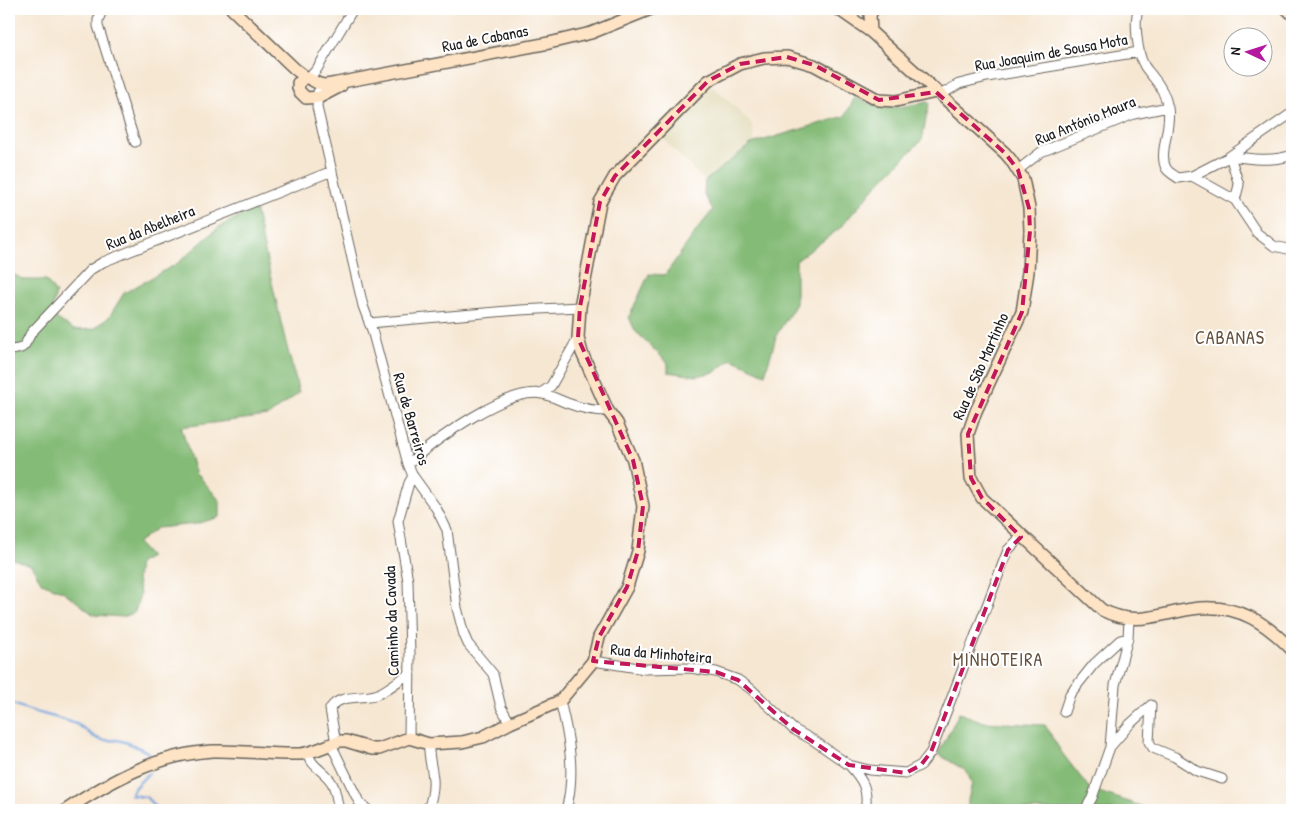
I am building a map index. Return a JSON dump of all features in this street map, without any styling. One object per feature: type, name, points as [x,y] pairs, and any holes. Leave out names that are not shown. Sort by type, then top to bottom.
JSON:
[{"type":"street","points":[[102,9],[98,26],[135,142]]},
{"type":"street","points":[[232,9],[314,89]]},
{"type":"street","points":[[314,89],[352,9]]},
{"type":"street","name":"Rua de Cabanas","points":[[314,89],[591,33],[651,9]]},
{"type":"street","points":[[839,9],[871,32],[938,93]]},
{"type":"street","points":[[871,32],[870,15],[873,9]]},
{"type":"street","points":[[1286,9],[1292,14]]},
{"type":"street","points":[[1137,10],[1136,22],[1139,52],[1143,65],[1163,92],[1168,107],[1170,124],[1163,157],[1166,170],[1178,178],[1192,176],[1230,156],[1292,114]]},
{"type":"street","name":"Rua Joaquim de Sousa Mota","points":[[938,93],[959,84],[987,77],[1139,52]]},
{"type":"street","points":[[66,810],[123,776],[172,757],[213,751],[277,755],[307,752],[346,741],[363,747],[379,749],[409,738],[429,744],[462,742],[483,737],[560,701],[593,661],[599,637],[627,587],[638,551],[643,506],[633,460],[617,423],[608,411],[582,353],[578,338],[580,308],[600,202],[615,176],[708,81],[740,64],[764,58],[787,57],[814,65],[879,100],[896,101],[938,93]]},
{"type":"street","points":[[295,69],[298,76],[298,88],[300,82],[314,89]]},
{"type":"street","name":"Rua de Barreiros","points":[[314,89],[363,306],[408,464],[413,476],[436,508],[447,530],[457,608],[464,635],[468,644],[493,674],[502,707],[510,723]]},
{"type":"street","name":"Rua de São Martinho","points":[[938,93],[1005,153],[1023,180],[1029,208],[1028,272],[1022,312],[976,411],[968,434],[971,478],[982,498],[1021,537],[1102,610],[1114,616],[1128,619],[1161,616],[1200,608],[1233,610],[1259,620],[1273,630],[1292,650]]},
{"type":"street","name":"Rua António Moura","points":[[1018,170],[1040,152],[1134,114],[1168,107]]},
{"type":"street","points":[[1230,156],[1250,159],[1285,158],[1292,155]]},
{"type":"street","points":[[1230,156],[1239,185],[1235,200]]},
{"type":"street","name":"Rua da Abelheira","points":[[9,350],[21,349],[31,333],[90,270],[103,262],[332,171]]},
{"type":"street","points":[[1192,176],[1235,200],[1256,233],[1274,246],[1292,250]]},
{"type":"street","points":[[369,323],[520,310],[580,308]]},
{"type":"street","points":[[541,393],[551,386],[578,338]]},
{"type":"street","points":[[408,464],[432,444],[509,398],[541,393],[569,404],[598,411],[608,411]]},
{"type":"street","name":"Caminho da Cavada","points":[[409,738],[408,581],[398,522],[409,483],[413,476]]},
{"type":"street","name":"Rua da Minhoteira","points":[[593,661],[645,669],[690,668],[716,672],[738,680],[751,689],[793,729],[813,740],[849,765],[869,770],[906,773],[921,765],[931,752],[1008,550],[1021,537]]},
{"type":"street","points":[[1085,810],[1092,798],[1110,747],[1115,686],[1128,638],[1128,619]]},
{"type":"street","points":[[1064,712],[1070,694],[1094,664],[1120,640],[1128,638]]},
{"type":"street","points":[[368,810],[359,802],[333,744],[330,709],[333,704],[343,699],[362,698],[378,694],[409,674]]},
{"type":"street","points":[[560,701],[567,728],[570,762],[571,792],[566,810]]},
{"type":"street","points":[[1110,747],[1130,724],[1151,705],[1149,742],[1153,748],[1175,757],[1197,771],[1222,779]]},
{"type":"street","points":[[428,810],[434,781],[428,752],[429,744]]},
{"type":"street","points":[[307,752],[308,758],[316,768],[332,783],[339,810]]},
{"type":"street","points":[[849,765],[866,787],[867,802],[865,810]]},
{"type":"highlighted area","points":[[787,57],[814,65],[879,100],[936,92],[1005,153],[1018,170],[1029,208],[1030,231],[1022,312],[968,434],[971,478],[982,498],[1021,537],[1008,550],[931,752],[921,765],[906,773],[849,765],[793,729],[738,680],[716,672],[593,661],[599,637],[627,587],[638,551],[643,506],[633,460],[578,338],[580,307],[600,202],[615,176],[708,81],[740,64]]},
{"type":"shaded area","points":[[712,85],[752,124],[755,143],[751,144],[705,181],[660,136]]},
{"type":"green space","points":[[855,97],[883,107],[929,103],[922,140],[876,186],[840,228],[796,261],[796,304],[777,334],[765,374],[732,359],[715,372],[697,376],[668,372],[668,363],[635,331],[629,317],[649,274],[665,275],[713,210],[704,194],[705,181],[751,144],[845,116]]},
{"type":"green space","points":[[255,208],[299,393],[268,416],[181,427],[196,475],[199,476],[220,501],[220,517],[196,524],[157,528],[137,543],[150,557],[139,563],[137,579],[140,594],[135,612],[123,617],[94,615],[64,592],[42,583],[31,565],[9,558],[9,272],[24,280],[46,280],[56,293],[53,306],[56,318],[74,330],[94,329],[109,317],[124,293],[178,263],[219,227]]},
{"type":"green space","points":[[959,713],[984,722],[1045,725],[1062,753],[1090,789],[1153,810],[968,810],[972,783],[966,771],[938,754]]},
{"type":"waterway","points":[[9,702],[25,709],[76,724],[98,739],[117,740],[150,754]]},
{"type":"waterway","points":[[149,773],[135,787],[131,795],[146,797],[158,810]]},
{"type":"district","name":"CABANAS","points":[[1230,337]]},
{"type":"district","name":"MINHOTEIRA","points":[[998,659]]}]
